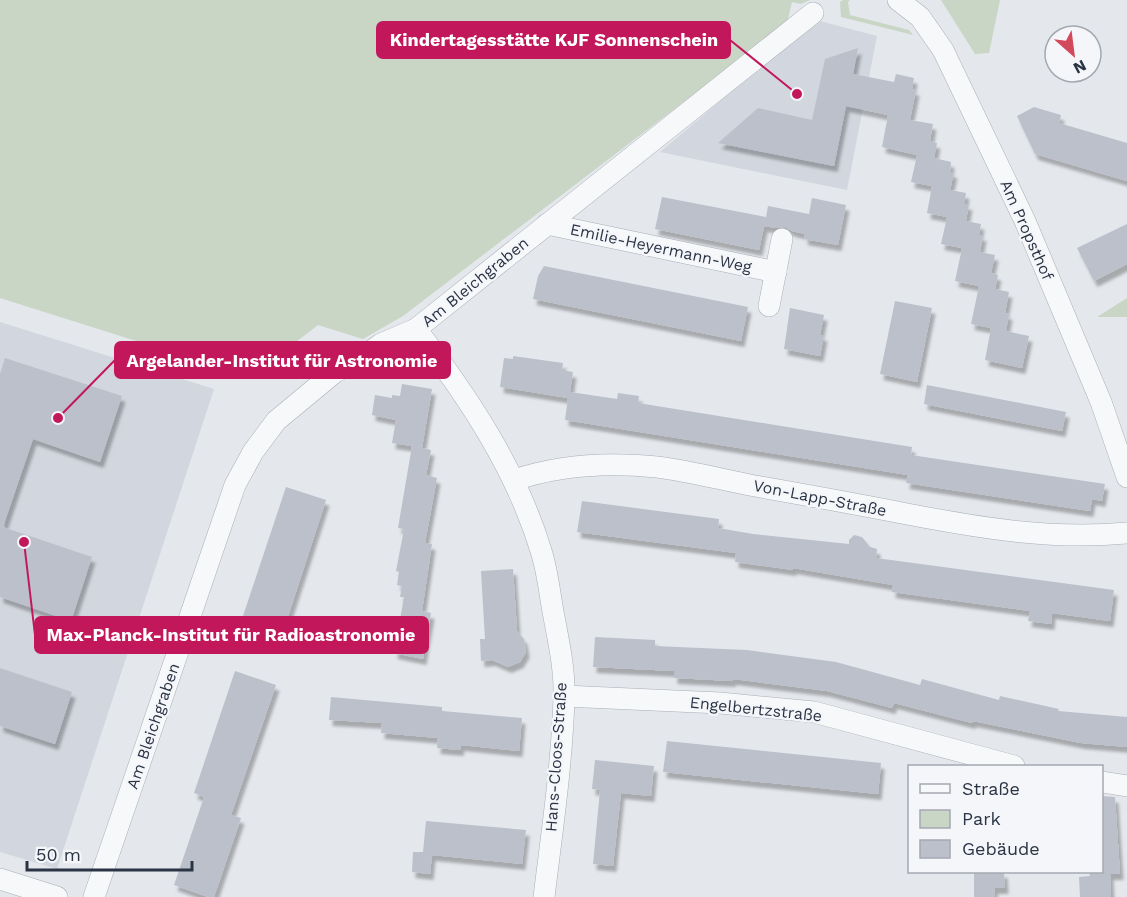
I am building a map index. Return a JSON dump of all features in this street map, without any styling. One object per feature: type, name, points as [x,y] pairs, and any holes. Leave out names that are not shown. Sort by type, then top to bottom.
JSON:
[{"type":"street","name":"Am Propsthof","points":[[898,0],[920,16],[943,50],[1034,241],[1101,402],[1127,477]]},
{"type":"street","name":"Am Bleichgraben","points":[[94,897],[231,496],[253,452],[276,421],[334,372],[359,360],[381,344],[416,329],[813,13]]},
{"type":"street","name":"Emilie-Heyermann-Weg","points":[[547,224],[776,272]]},
{"type":"street","name":"Emilie-Heyermann-Weg","points":[[769,306],[782,240]]},
{"type":"street","name":"Hans-Cloos-Straße","points":[[416,329],[457,383],[482,421],[514,480],[543,555],[560,649],[564,696],[544,897]]},
{"type":"street","name":"Von-Lapp-Straße","points":[[514,480],[564,468],[604,465],[657,467],[965,525],[1041,535],[1094,536],[1127,533]]},
{"type":"street","name":"Engelbertzstraße","points":[[564,696],[720,703],[814,712],[1010,765]]},
{"type":"street","points":[[1103,782],[1127,786]]},
{"type":"street","points":[[0,879],[57,897]]},
{"type":"shaded area","points":[[816,20],[877,36],[847,190],[660,152]]},
{"type":"shaded area","points":[[0,322],[214,389],[57,869],[0,852]]},
{"type":"green space","points":[[0,0],[810,0],[801,4],[792,2],[787,23],[403,316],[363,339],[318,325],[250,377],[0,298]]},
{"type":"green space","points":[[850,0],[848,2],[850,15],[909,30],[913,35],[841,17],[840,2]]},
{"type":"green space","points":[[941,0],[1000,0],[989,53],[975,54]]},
{"type":"green space","points":[[1127,298],[1127,317],[1097,317]]},
{"type":"building","points":[[858,48],[853,74],[894,82],[896,74],[914,78],[912,89],[916,90],[910,120],[933,124],[930,141],[937,143],[934,158],[951,162],[950,172],[954,172],[950,190],[966,193],[964,204],[969,204],[966,221],[981,224],[979,235],[983,235],[980,252],[995,255],[991,273],[998,275],[995,289],[1009,292],[1005,313],[1009,314],[1006,331],[971,324],[979,286],[955,281],[962,248],[941,244],[947,217],[927,213],[932,186],[911,182],[917,155],[882,147],[888,115],[846,106],[834,166],[718,143],[758,108],[812,120],[825,59]]},
{"type":"building","points":[[1034,107],[1061,115],[1059,123],[1127,143],[1127,181],[1035,154],[1017,116]]},
{"type":"building","points":[[662,197],[766,217],[768,206],[809,214],[812,198],[846,205],[838,245],[804,239],[805,234],[785,227],[764,226],[759,250],[655,229]]},
{"type":"building","points":[[1127,224],[1127,264],[1094,281],[1077,248]]},
{"type":"building","points":[[544,266],[748,307],[741,341],[533,299],[538,276]]},
{"type":"building","points":[[895,301],[932,308],[917,382],[880,374]]},
{"type":"building","points":[[790,308],[824,315],[820,335],[824,335],[820,356],[784,349]]},
{"type":"building","points":[[991,328],[1029,336],[1022,368],[985,360]]},
{"type":"building","points":[[513,356],[563,363],[562,370],[573,372],[570,392],[617,399],[618,393],[639,396],[638,403],[912,447],[911,455],[1105,484],[1102,501],[1092,499],[1090,511],[906,483],[908,475],[565,420],[568,398],[500,387],[504,358],[513,359]]},
{"type":"building","points":[[5,358],[122,396],[100,462],[33,439],[3,527],[0,526],[0,374]]},
{"type":"building","points":[[402,384],[432,389],[422,448],[431,450],[426,475],[437,478],[425,543],[432,544],[422,611],[431,613],[423,659],[394,653],[404,597],[400,597],[402,586],[397,585],[399,572],[396,571],[404,529],[398,528],[412,446],[392,443],[396,420],[372,415],[375,395],[392,398],[392,395],[400,396]]},
{"type":"building","points":[[927,385],[1066,412],[1062,431],[924,404]]},
{"type":"building","points":[[286,487],[326,500],[279,644],[238,631]]},
{"type":"building","points":[[582,501],[719,519],[718,528],[753,534],[849,544],[849,540],[854,535],[862,537],[870,547],[877,549],[876,558],[1114,590],[1110,621],[1052,613],[1051,624],[1028,621],[1030,611],[892,592],[893,585],[793,568],[793,570],[735,562],[736,553],[577,532]]},
{"type":"building","points":[[0,526],[92,557],[71,621],[0,597]]},
{"type":"building","points":[[513,569],[517,631],[524,639],[526,652],[520,662],[508,667],[492,660],[481,661],[480,639],[485,639],[481,571]]},
{"type":"building","points":[[595,637],[655,640],[655,646],[747,650],[836,662],[920,685],[922,679],[999,700],[1000,696],[1059,709],[1058,711],[1127,717],[1127,747],[1081,743],[973,721],[972,723],[894,703],[892,708],[827,691],[733,679],[732,681],[674,678],[674,671],[593,667]]},
{"type":"building","points":[[0,668],[72,692],[55,744],[0,726]]},
{"type":"building","points":[[235,671],[276,685],[231,815],[241,818],[214,897],[208,897],[174,885],[204,797],[194,793]]},
{"type":"building","points":[[331,697],[442,707],[442,711],[522,718],[519,751],[461,745],[460,750],[437,748],[438,738],[381,733],[382,723],[329,720]]},
{"type":"building","points":[[667,741],[881,763],[878,794],[663,772]]},
{"type":"building","points":[[595,760],[654,766],[651,796],[621,793],[613,866],[593,864],[600,790],[592,789]]},
{"type":"building","points":[[1103,796],[1115,797],[1120,874],[1110,874],[1111,897],[1080,897],[1079,877],[1090,876],[1089,873],[1103,873]]},
{"type":"building","points":[[426,821],[526,830],[522,864],[432,855],[430,874],[412,872],[413,852],[423,852]]},
{"type":"building","points":[[974,873],[1004,873],[1005,888],[994,888],[995,897],[974,897]]},
{"type":"place","name":"Kindertagesstätte KJF Sonnenschein","points":[[797,94]]},
{"type":"place","name":"Argelander-Institut für Astronomie","points":[[58,418]]},
{"type":"place","name":"Max-Planck-Institut für Radioastronomie","points":[[24,542]]}]
